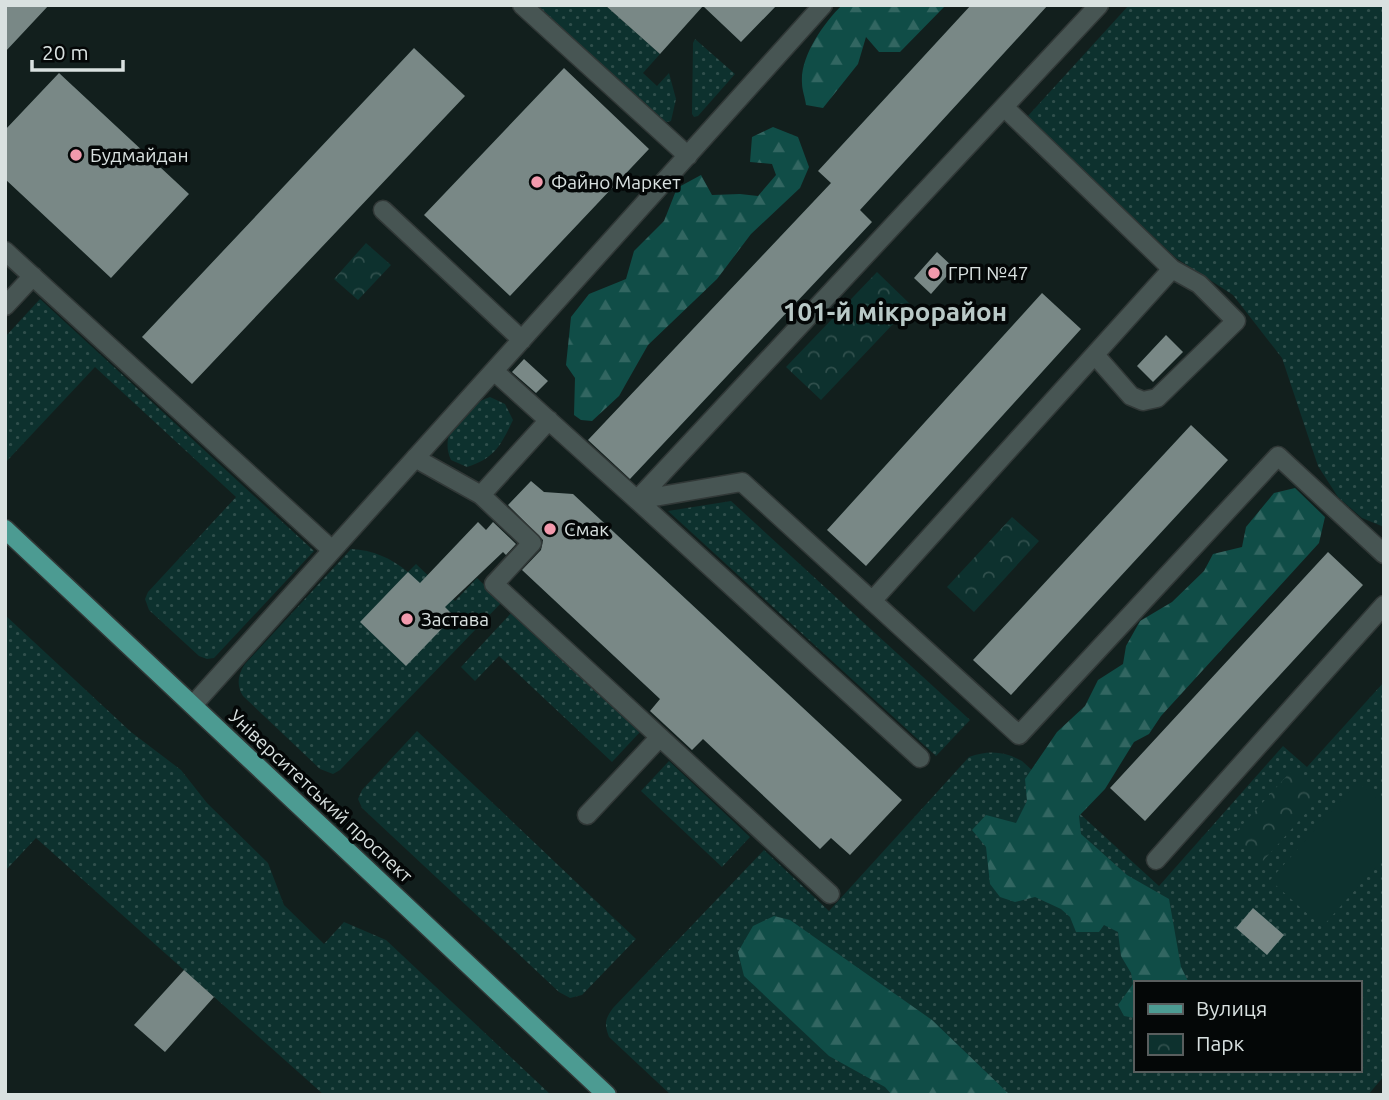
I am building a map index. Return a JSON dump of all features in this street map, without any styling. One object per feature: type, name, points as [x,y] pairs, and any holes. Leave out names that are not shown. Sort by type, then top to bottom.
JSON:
[{"type":"main road","name":"Університетський проспект","points":[[5,529],[607,1095]]},
{"type":"lane","points":[[522,5],[688,156]]},
{"type":"lane","points":[[192,705],[823,5]]},
{"type":"lane","points":[[637,500],[1099,5]]},
{"type":"lane","points":[[1004,107],[1172,269],[1199,284],[1236,321],[1157,398],[1143,401],[1131,396],[1095,355]]},
{"type":"lane","points":[[383,210],[522,340]]},
{"type":"lane","points":[[5,251],[332,550]]},
{"type":"lane","points":[[872,601],[1172,269]]},
{"type":"lane","points":[[5,306],[33,276]]},
{"type":"lane","points":[[494,371],[920,758]]},
{"type":"lane","points":[[481,495],[549,420]]},
{"type":"lane","points":[[637,500],[742,482],[1019,735],[1278,456],[1384,554]]},
{"type":"lane","points":[[415,458],[481,495],[532,543],[494,584],[830,894]]},
{"type":"lane","points":[[1156,860],[1384,605]]},
{"type":"lane","points":[[587,815],[660,737]]},
{"type":"green space","points":[[536,5],[605,5],[660,54],[643,73],[657,86],[669,73],[676,99],[671,121],[666,122],[659,118]]},
{"type":"green space","points":[[842,5],[946,5],[900,52],[879,52],[866,37],[858,64],[823,108],[806,105],[802,83],[805,62],[821,30]]},
{"type":"green space","points":[[1129,5],[1384,5],[1384,527],[1362,518],[1338,497],[1318,466],[1282,358],[1233,295],[1176,258],[1027,117]]},
{"type":"green space","points":[[695,39],[735,74],[698,116],[694,117],[692,114]]},
{"type":"green space","points":[[773,127],[798,137],[809,167],[800,188],[751,234],[717,279],[648,345],[619,396],[592,421],[581,420],[574,415],[575,378],[566,365],[571,317],[589,294],[626,279],[634,251],[664,221],[677,188],[701,175],[712,195],[758,196],[776,175],[772,164],[750,162],[752,137]]},
{"type":"green space","points":[[366,243],[391,265],[358,300],[334,279]]},
{"type":"green space","points":[[877,272],[911,305],[821,400],[786,367]]},
{"type":"green space","points":[[40,299],[314,551],[214,658],[199,656],[149,610],[145,599],[148,592],[236,497],[95,367],[5,463],[5,337]]},
{"type":"green space","points":[[490,397],[505,404],[513,420],[501,443],[491,455],[467,467],[451,460],[448,440],[456,422],[471,407]]},
{"type":"green space","points":[[1295,488],[1325,517],[1319,543],[1161,716],[1149,734],[1134,742],[1105,789],[1079,816],[1081,834],[1127,875],[1169,899],[1181,967],[1188,981],[1134,981],[1134,1018],[1124,1016],[1118,1005],[1133,984],[1131,973],[1121,956],[1118,932],[1104,925],[1099,932],[1076,932],[1070,917],[1061,909],[1035,897],[1015,902],[1000,897],[990,884],[986,847],[972,830],[986,815],[1016,823],[1027,801],[1025,779],[1057,732],[1085,706],[1098,680],[1123,664],[1126,646],[1140,621],[1172,602],[1204,571],[1213,554],[1242,547],[1246,527],[1274,493]]},
{"type":"green space","points":[[731,501],[970,720],[936,756],[668,511]]},
{"type":"green space","points":[[1012,517],[1039,541],[974,612],[947,587]]},
{"type":"green space","points":[[351,549],[381,556],[408,572],[416,564],[455,601],[477,578],[502,602],[340,770],[333,774],[320,769],[243,696],[239,680],[245,664]]},
{"type":"green space","points":[[512,612],[640,732],[612,762],[499,656],[475,681],[461,667]]},
{"type":"green space","points":[[5,615],[131,732],[181,770],[207,803],[268,863],[284,905],[324,944],[344,922],[386,940],[551,1095],[324,1095],[36,838],[5,871]]},
{"type":"green space","points":[[1384,682],[1384,1076],[1368,1095],[671,1095],[609,1037],[606,1022],[613,1008],[764,850],[829,911],[969,757],[996,753],[1022,761],[1159,886],[1283,746],[1307,767]]},
{"type":"green space","points":[[417,731],[636,939],[582,995],[570,998],[559,992],[362,808],[358,799],[362,790]]},
{"type":"green space","points":[[669,761],[750,837],[722,867],[641,791]]},
{"type":"green space","points":[[1294,768],[1323,794],[1263,861],[1233,835]]},
{"type":"green space","points":[[1358,782],[1384,805],[1384,858],[1322,927],[1270,880]]},
{"type":"green space","points":[[774,916],[790,920],[932,1020],[1010,1095],[892,1095],[885,1087],[829,1056],[744,976],[738,952],[753,926]]},
{"type":"building","points":[[5,5],[49,5],[5,52]]},
{"type":"building","points":[[605,5],[777,5],[741,42],[703,6],[660,54]]},
{"type":"building","points":[[971,5],[1048,5],[860,210],[872,222],[630,479],[588,440],[831,183],[818,171]]},
{"type":"building","points":[[414,48],[465,96],[192,384],[142,337]]},
{"type":"building","name":"Файно Маркет","points":[[564,68],[649,149],[510,296],[424,215]]},
{"type":"building","name":"Будмайдан","points":[[59,73],[189,194],[111,278],[5,179],[5,130]]},
{"type":"building","name":"ГРП №47","points":[[937,252],[954,268],[931,294],[914,278]]},
{"type":"building","points":[[1042,293],[1081,329],[866,566],[827,530]]},
{"type":"building","points":[[1166,335],[1183,352],[1153,382],[1137,366]]},
{"type":"building","points":[[524,359],[548,381],[536,393],[512,372]]},
{"type":"building","points":[[1191,425],[1228,460],[1011,695],[973,660]]},
{"type":"building","points":[[531,481],[544,492],[573,494],[902,800],[850,855],[831,838],[820,849],[703,739],[692,750],[650,711],[660,699],[522,570],[541,550],[543,540],[508,505]]},
{"type":"building","points":[[478,522],[486,530],[493,522],[516,544],[506,555],[503,552],[445,607],[454,616],[406,666],[360,622],[408,572],[420,583]]},
{"type":"building","points":[[1328,552],[1363,585],[1145,821],[1110,788]]},
{"type":"building","points":[[1253,908],[1284,935],[1267,955],[1236,928]]},
{"type":"building","points":[[184,970],[214,997],[165,1052],[134,1025]]},
{"type":"place","name":"Будмайдан","points":[[76,155]]},
{"type":"place","name":"Файно Маркет","points":[[537,182]]},
{"type":"place","name":"ГРП №47","points":[[934,273]]},
{"type":"place","name":"Смак","points":[[550,529]]},
{"type":"place","name":"Застава","points":[[407,619]]},
{"type":"district","name":"101-й мікрорайон","points":[[895,311]]}]
